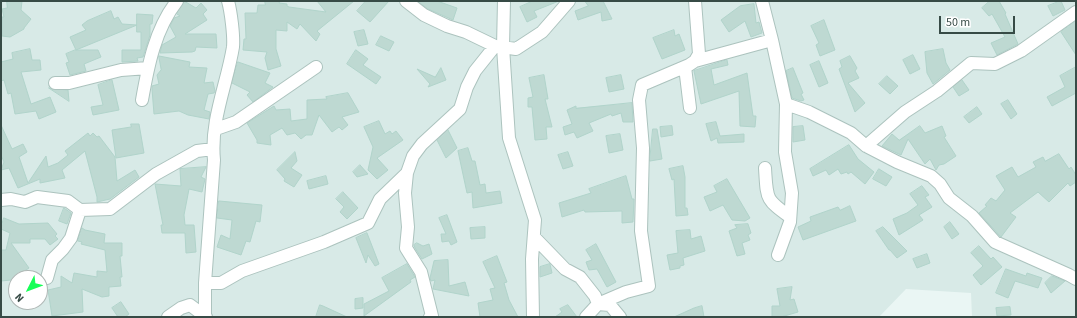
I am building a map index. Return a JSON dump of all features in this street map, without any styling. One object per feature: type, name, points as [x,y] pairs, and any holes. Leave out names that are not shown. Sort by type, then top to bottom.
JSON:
[{"type":"street","points":[[142,100],[148,68],[162,24],[177,1]]},
{"type":"street","points":[[206,317],[205,282],[214,160],[213,149],[219,102],[233,46],[228,1]]},
{"type":"street","points":[[406,1],[424,15],[499,46],[516,49],[542,32],[569,1]]},
{"type":"street","points":[[504,1],[499,46],[509,138],[535,220],[535,238],[532,260],[533,317]]},
{"type":"street","points":[[690,108],[690,64],[698,54],[695,1]]},
{"type":"street","points":[[762,1],[786,104],[785,152],[792,193],[790,218],[778,255]]},
{"type":"street","points":[[866,146],[905,112],[937,91],[971,64],[995,64],[1021,51],[1054,25],[1076,12]]},
{"type":"street","points":[[586,317],[598,304],[626,292],[649,286],[641,231],[643,148],[638,100],[642,86],[690,64],[772,40]]},
{"type":"street","points":[[430,317],[432,316],[421,272],[406,248],[408,227],[405,193],[407,173],[413,156],[422,144],[460,109],[467,87],[475,71],[499,46]]},
{"type":"street","points":[[216,129],[236,122],[316,67]]},
{"type":"street","points":[[56,83],[69,82],[121,70],[148,68]]},
{"type":"street","points":[[786,104],[809,112],[851,133],[866,146],[897,162],[931,176],[940,184],[949,198],[972,216],[995,242],[1076,279]]},
{"type":"street","points":[[1,200],[25,202],[37,197],[68,201],[80,210],[110,209],[156,174],[197,151],[213,149]]},
{"type":"street","points":[[765,168],[766,192],[771,203],[790,218]]},
{"type":"street","points":[[205,282],[221,283],[242,271],[324,242],[368,223],[380,198],[407,173]]},
{"type":"street","points":[[48,274],[52,260],[63,250],[71,238],[80,210]]},
{"type":"street","points":[[535,238],[565,269],[580,277],[595,296],[598,304]]},
{"type":"street","points":[[598,304],[610,305],[620,317]]},
{"type":"street","points":[[168,317],[181,308],[190,305],[206,317]]},
{"type":"shaded area","points":[[1,1],[1076,1],[1076,317],[972,317],[971,293],[906,289],[879,317],[1,317]]},
{"type":"building","points":[[7,1],[22,1],[21,10],[31,19],[24,29],[10,37],[2,36],[2,17],[4,17],[2,9],[7,8]]},
{"type":"building","points":[[184,1],[196,8],[201,3],[207,10],[203,14],[207,20],[185,34],[216,34],[217,48],[196,47],[195,51],[192,52],[160,53],[162,45],[176,37],[170,26],[174,18],[180,16],[177,14]]},
{"type":"building","points":[[265,1],[280,1],[279,3],[287,4],[289,7],[326,12],[317,1],[354,1],[317,31],[320,34],[316,41],[300,24],[297,29],[287,22],[287,31],[276,30],[276,49],[281,66],[268,70],[265,58],[267,52],[243,50],[244,39],[246,39],[245,13],[257,13],[258,5],[265,5]]},
{"type":"building","points":[[366,1],[389,1],[370,22],[357,11]]},
{"type":"building","points":[[418,1],[437,1],[457,8],[453,20],[428,9]]},
{"type":"building","points":[[533,1],[559,1],[534,11],[537,17],[527,22],[520,7]]},
{"type":"building","points":[[585,1],[603,1],[612,19],[602,21],[601,12],[578,20],[575,11],[588,6]]},
{"type":"building","points":[[990,1],[999,1],[1006,13],[1005,14],[1018,44],[997,55],[991,43],[1005,37],[992,14],[989,16],[982,8]]},
{"type":"building","points":[[1061,1],[1065,10],[1053,16],[1048,6]]},
{"type":"building","points":[[754,4],[756,23],[759,22],[762,33],[751,37],[745,21],[729,32],[721,20],[740,6]]},
{"type":"building","points":[[111,11],[114,19],[118,17],[122,24],[137,25],[76,50],[70,37],[86,30],[82,25],[87,21]]},
{"type":"building","points":[[137,14],[153,15],[152,24],[150,24],[150,35],[143,57],[137,58],[138,61],[122,62],[122,50],[141,50],[141,32],[137,32]]},
{"type":"building","points":[[824,20],[835,50],[820,56],[816,45],[819,43],[811,26]]},
{"type":"building","points":[[1076,21],[1076,55],[1061,32]]},
{"type":"building","points":[[364,30],[368,44],[358,46],[354,32]]},
{"type":"building","points":[[674,30],[675,36],[679,34],[685,50],[662,59],[653,38]]},
{"type":"building","points":[[381,36],[394,42],[389,51],[376,45]]},
{"type":"building","points":[[30,49],[32,60],[40,60],[41,70],[21,72],[31,104],[50,97],[56,112],[39,119],[36,111],[15,114],[11,93],[8,94],[4,80],[1,81],[1,62],[13,59],[12,53]]},
{"type":"building","points":[[943,49],[946,63],[950,70],[933,84],[927,73],[925,52]]},
{"type":"building","points":[[75,50],[98,50],[101,57],[84,64],[86,71],[70,75],[66,63],[69,62],[66,54]]},
{"type":"building","points":[[356,50],[368,59],[363,65],[381,77],[376,84],[347,64]]},
{"type":"building","points":[[913,55],[920,69],[910,74],[903,60]]},
{"type":"building","points":[[159,56],[190,62],[189,67],[207,68],[204,83],[213,82],[215,91],[214,93],[208,94],[204,110],[210,112],[209,119],[188,115],[179,111],[154,114],[152,86],[159,84],[157,75],[161,70]]},
{"type":"building","points":[[850,56],[857,68],[855,71],[859,78],[848,83],[865,103],[855,112],[839,69],[842,67],[840,61]]},
{"type":"building","points":[[727,60],[728,65],[711,69],[714,85],[747,73],[753,116],[756,116],[755,127],[740,126],[739,91],[701,104],[694,71]]},
{"type":"building","points":[[819,61],[828,83],[819,87],[810,65]]},
{"type":"building","points":[[238,62],[270,73],[265,83],[273,87],[253,102],[247,95],[250,92],[232,83]]},
{"type":"building","points":[[1076,67],[1076,93],[1052,106],[1047,97],[1065,87],[1060,76]]},
{"type":"building","points":[[441,68],[446,80],[428,87],[430,84],[417,69],[435,77]]},
{"type":"building","points":[[793,68],[803,93],[801,94],[804,100],[801,101],[792,98],[786,71]]},
{"type":"building","points":[[544,75],[548,99],[545,99],[552,127],[546,127],[547,139],[535,140],[532,107],[528,107],[528,98],[533,97],[529,78]]},
{"type":"building","points":[[621,75],[624,89],[609,92],[606,78]]},
{"type":"building","points":[[887,76],[898,86],[890,94],[879,84]]},
{"type":"building","points":[[112,80],[119,110],[93,115],[91,107],[103,105],[98,85]]},
{"type":"building","points":[[962,80],[969,90],[959,96],[953,87]]},
{"type":"building","points":[[49,88],[68,90],[69,101]]},
{"type":"building","points":[[348,93],[359,112],[342,117],[348,125],[342,130],[339,127],[332,132],[319,115],[312,135],[306,135],[301,139],[295,133],[287,135],[282,128],[270,135],[271,145],[257,143],[257,140],[247,123],[274,106],[276,110],[290,109],[291,121],[307,119],[307,100],[327,99],[326,97]]},
{"type":"building","points":[[1008,100],[1017,114],[1011,119],[1001,104]]},
{"type":"building","points":[[632,103],[633,122],[623,122],[621,113],[612,116],[611,114],[589,123],[593,131],[577,138],[574,132],[565,135],[563,127],[572,124],[567,110],[576,106],[576,108]]},
{"type":"building","points":[[977,107],[982,114],[969,123],[964,117]]},
{"type":"building","points":[[379,121],[385,134],[390,131],[392,134],[396,131],[403,140],[377,158],[388,170],[377,179],[368,170],[373,147],[364,127]]},
{"type":"building","points":[[716,122],[720,136],[744,134],[744,142],[718,143],[717,138],[711,141],[706,124]]},
{"type":"building","points":[[131,124],[139,124],[144,153],[116,158],[112,130],[131,127]]},
{"type":"building","points":[[1,125],[12,149],[23,144],[27,152],[19,157],[28,183],[46,156],[48,167],[58,163],[68,155],[65,151],[88,133],[90,136],[93,133],[97,137],[99,136],[115,157],[117,181],[135,170],[139,177],[110,199],[97,202],[85,151],[62,170],[65,178],[40,183],[40,179],[18,188],[9,168],[1,170],[4,162],[1,155]]},
{"type":"building","points":[[672,126],[673,135],[661,137],[660,127]]},
{"type":"building","points":[[803,126],[805,140],[793,142],[793,127]]},
{"type":"building","points":[[920,126],[925,133],[942,126],[946,136],[944,137],[956,156],[944,164],[939,165],[936,170],[930,159],[925,164],[908,139],[901,155],[882,146],[892,134],[899,140]]},
{"type":"building","points":[[653,129],[657,129],[662,159],[650,161]]},
{"type":"building","points":[[448,130],[457,148],[446,158],[437,140]]},
{"type":"building","points":[[620,134],[623,150],[609,153],[606,136]]},
{"type":"building","points":[[849,145],[858,159],[874,172],[865,184],[851,172],[848,174],[847,172],[841,174],[838,169],[829,175],[826,170],[813,176],[810,169]]},
{"type":"building","points":[[468,148],[472,161],[475,161],[480,185],[485,184],[486,193],[500,191],[502,203],[473,208],[472,192],[467,193],[458,151]]},
{"type":"building","points":[[295,152],[297,161],[291,168],[302,175],[294,187],[284,181],[285,179],[277,170]]},
{"type":"building","points":[[568,152],[573,166],[563,169],[558,155]]},
{"type":"building","points":[[1059,154],[1069,169],[1071,167],[1076,175],[1076,182],[1070,186],[1068,183],[1049,202],[1038,192],[1010,213],[1016,217],[1001,237],[979,213],[987,206],[985,205],[991,198],[996,201],[1005,190],[996,176],[1012,167],[1018,177],[1036,167],[1033,162],[1043,157],[1045,161]]},
{"type":"building","points":[[360,165],[368,174],[357,177],[353,172]]},
{"type":"building","points":[[683,166],[685,177],[685,208],[687,208],[688,215],[676,216],[674,179],[672,180],[669,169]]},
{"type":"building","points":[[206,167],[201,177],[205,179],[202,192],[189,189],[184,215],[185,225],[194,225],[196,252],[186,253],[185,233],[162,233],[161,225],[163,225],[155,184],[181,186],[180,169]]},
{"type":"building","points":[[879,169],[892,177],[886,186],[873,179]]},
{"type":"building","points":[[326,176],[328,184],[309,189],[307,181]]},
{"type":"building","points":[[626,176],[632,199],[634,199],[633,222],[622,223],[622,211],[585,212],[584,210],[562,217],[559,203],[591,193],[589,189]]},
{"type":"building","points":[[727,179],[750,218],[745,221],[732,220],[723,205],[710,211],[704,197],[717,192],[714,186]]},
{"type":"building","points":[[922,186],[929,195],[925,197],[932,207],[919,215],[923,220],[899,235],[893,219],[907,213],[918,205],[910,194]]},
{"type":"building","points":[[343,192],[358,208],[347,219],[340,212],[344,207],[336,199]]},
{"type":"building","points":[[219,201],[262,205],[260,222],[256,221],[250,242],[246,241],[241,255],[217,247],[221,235],[230,239],[232,220],[217,218]]},
{"type":"building","points":[[850,206],[856,221],[803,240],[798,227],[811,221],[810,217],[838,207],[840,210]]},
{"type":"building","points":[[64,208],[71,213],[67,224],[59,221]]},
{"type":"building","points":[[447,215],[457,242],[451,245],[449,241],[442,242],[441,234],[446,234],[439,218]]},
{"type":"building","points":[[4,218],[19,224],[48,223],[57,234],[55,236],[58,239],[50,245],[45,239],[30,239],[30,243],[11,243],[29,268],[26,270],[8,270],[8,280],[1,281],[1,250],[6,250],[10,233],[1,229]]},
{"type":"building","points":[[950,222],[959,234],[952,239],[944,227]]},
{"type":"building","points":[[748,224],[751,233],[748,235],[750,240],[742,243],[745,254],[737,256],[729,231],[737,228],[735,225]]},
{"type":"building","points":[[485,227],[485,238],[471,239],[470,228]]},
{"type":"building","points":[[883,227],[907,251],[897,258],[889,250],[876,231]]},
{"type":"building","points":[[82,228],[105,234],[104,243],[122,243],[122,256],[120,256],[122,277],[120,277],[121,286],[109,287],[109,296],[102,297],[82,289],[83,312],[52,316],[48,290],[61,287],[61,276],[72,283],[74,273],[97,277],[97,271],[107,272],[105,250],[81,244],[82,242],[78,241]]},
{"type":"building","points":[[690,230],[691,239],[701,236],[705,251],[683,258],[684,265],[680,266],[680,268],[670,270],[667,255],[678,253],[676,231]]},
{"type":"building","points":[[367,233],[379,264],[375,266],[368,255],[366,263],[356,238]]},
{"type":"building","points":[[417,243],[423,246],[429,244],[432,254],[422,259],[414,245]]},
{"type":"building","points":[[596,244],[616,282],[607,287],[597,269],[589,270],[586,262],[592,260],[586,250]]},
{"type":"building","points":[[979,246],[991,259],[993,257],[1002,267],[981,285],[973,275],[983,266],[971,253]]},
{"type":"building","points":[[927,254],[930,263],[917,268],[913,259]]},
{"type":"building","points":[[497,256],[507,282],[504,283],[509,300],[518,317],[480,317],[478,303],[493,300],[490,289],[495,288],[483,262]]},
{"type":"building","points":[[448,260],[449,286],[465,282],[469,296],[433,289],[435,280],[431,281],[430,278],[434,261]]},
{"type":"building","points":[[407,264],[415,277],[410,280],[411,282],[364,316],[364,304],[389,291],[382,278]]},
{"type":"building","points":[[550,264],[552,273],[540,277],[540,267]]},
{"type":"building","points":[[1006,269],[1026,276],[1027,273],[1042,278],[1038,288],[1015,281],[1008,298],[996,293]]},
{"type":"building","points":[[1052,276],[1065,281],[1051,293],[1045,283]]},
{"type":"building","points":[[792,287],[790,300],[794,299],[798,312],[781,317],[772,317],[772,306],[780,306],[777,289]]},
{"type":"building","points":[[363,298],[363,308],[355,309],[355,299]]},
{"type":"building","points":[[121,302],[129,314],[125,317],[118,317],[112,308]]},
{"type":"building","points":[[320,305],[323,306],[347,317],[316,317]]},
{"type":"building","points":[[568,305],[577,317],[555,317],[562,312],[560,309]]},
{"type":"building","points":[[702,306],[704,317],[674,317],[694,308]]},
{"type":"building","points":[[1010,307],[1011,315],[997,316],[996,308]]}]
